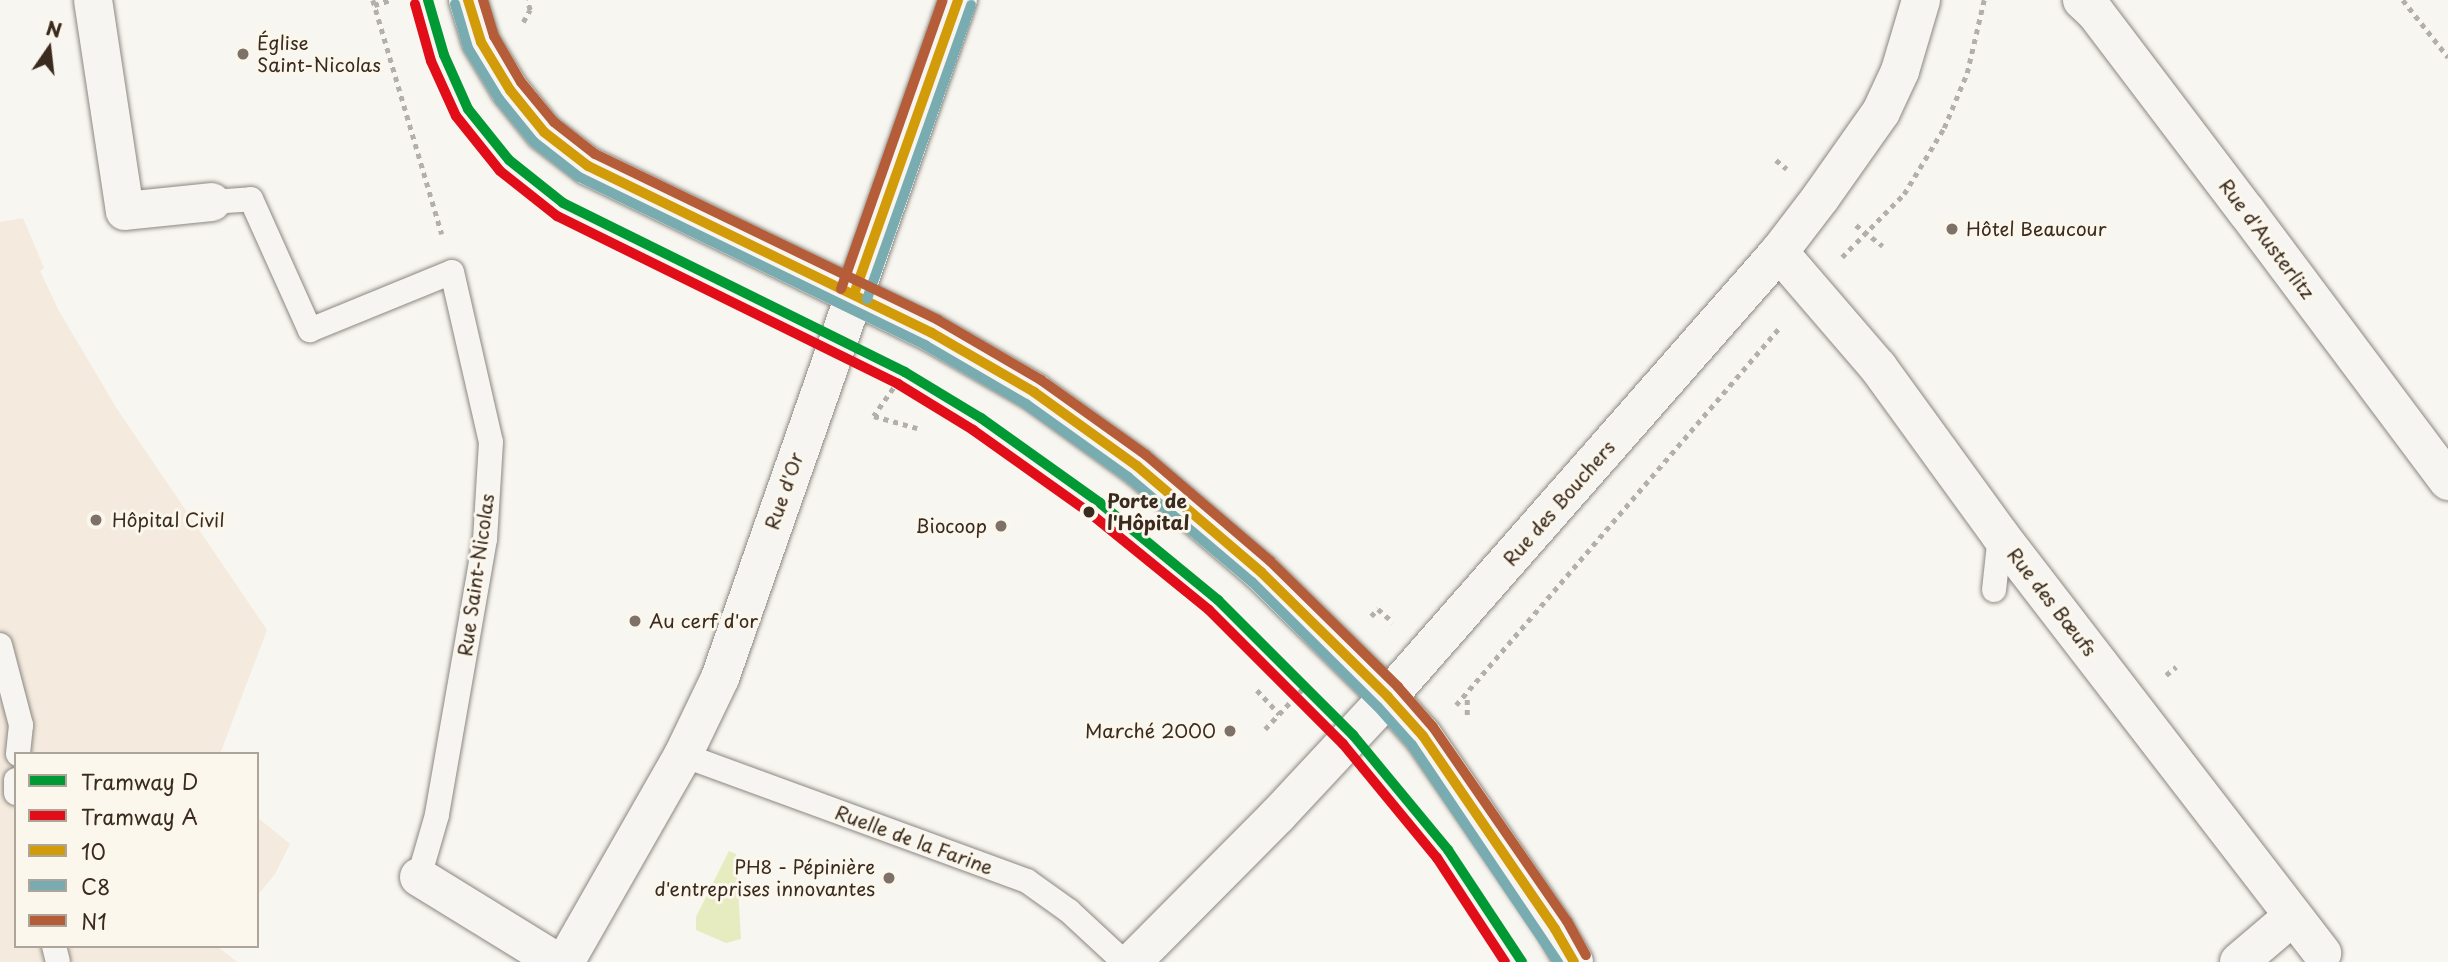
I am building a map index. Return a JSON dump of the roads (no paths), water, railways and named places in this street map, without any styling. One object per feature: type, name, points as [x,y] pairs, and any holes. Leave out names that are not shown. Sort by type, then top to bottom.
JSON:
[{"type":"street","points":[[93,0],[125,211],[212,202]]},
{"type":"street","points":[[468,0],[481,42],[510,90],[544,132],[588,166],[932,333],[1034,392],[1137,466],[1261,572],[1388,697],[1431,748],[1555,929],[1574,962]]},
{"type":"street","name":"Rue d'Or","points":[[565,962],[683,755],[720,678],[958,0]]},
{"type":"street","name":"Rue des Bouchers","points":[[1132,962],[1278,815],[1388,697],[1779,252],[1856,151],[1881,112],[1900,71],[1921,0]]},
{"type":"street","name":"Rue d'Austerlitz","points":[[2082,0],[2095,12],[2205,156],[2448,481]]},
{"type":"street","name":"Rue des Bœufs","points":[[1779,252],[1878,367],[2000,535],[2322,953]]},
{"type":"street","points":[[419,877],[557,962]]},
{"type":"street","points":[[2239,962],[2293,916]]},
{"type":"lane","name":"Rue Saint-Nicolas","points":[[212,202],[251,199],[310,330],[452,272],[491,443],[485,539],[437,814],[419,877]]},
{"type":"lane","points":[[1994,590],[2000,535]]},
{"type":"lane","points":[[0,645],[21,725],[18,752]]},
{"type":"lane","name":"Ruelle de la Farine","points":[[683,755],[1027,881],[1069,911],[1124,962]]},
{"type":"tram line","name":"D","points":[[428,0],[444,55],[468,109],[509,160],[563,203],[905,372],[981,418],[1100,503],[1218,600],[1353,735],[1448,850],[1522,962]]},
{"type":"tram line","name":"A","points":[[415,4],[431,61],[456,116],[500,171],[557,216],[898,384],[973,430],[1091,514],[1209,610],[1343,744],[1437,858],[1505,962]]},
{"type":"place","name":"Église Saint-Nicolas","points":[[243,54]]},
{"type":"place","name":"Hôtel Beaucour","points":[[1952,229]]},
{"type":"place","name":"Porte de l'Hôpital","points":[[1089,512]]},
{"type":"place","name":"Hôpital Civil","points":[[96,520]]},
{"type":"place","name":"Biocoop","points":[[1001,526]]},
{"type":"place","name":"Au cerf d'or","points":[[635,621]]},
{"type":"place","name":"Marché 2000","points":[[1230,731]]},
{"type":"place","name":"PH8 - Pépinière d'entreprises innovantes","points":[[889,878]]}]
